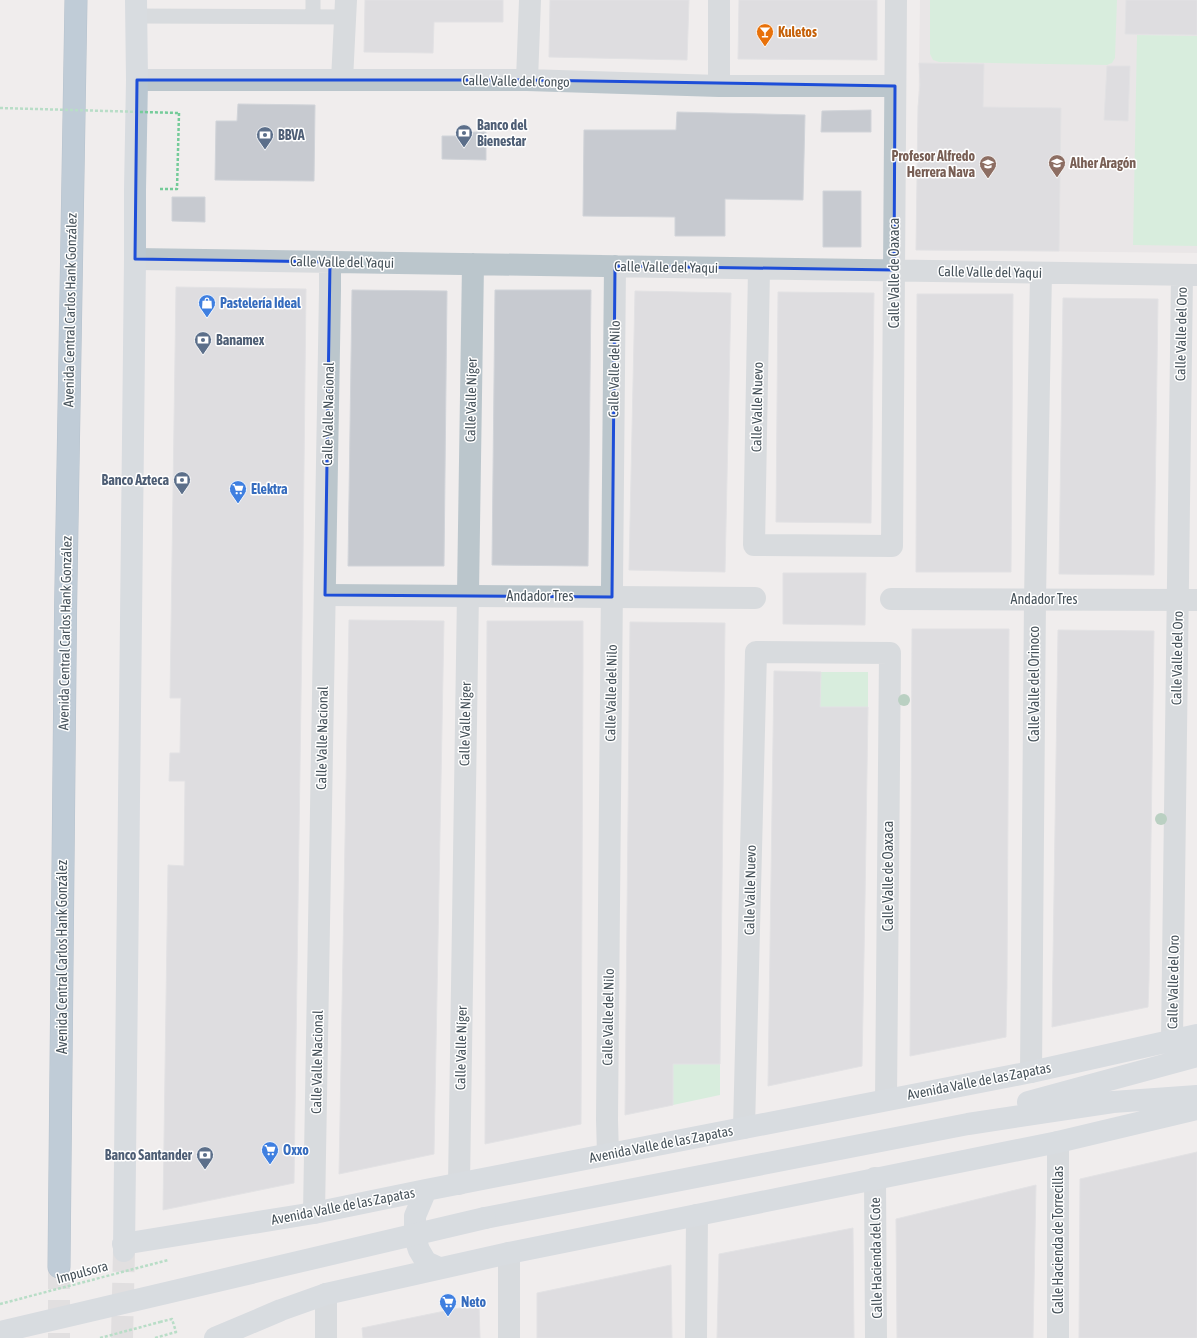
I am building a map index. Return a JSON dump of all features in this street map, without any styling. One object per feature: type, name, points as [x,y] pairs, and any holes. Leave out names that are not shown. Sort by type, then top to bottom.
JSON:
[{"type":"highway","name":"Avenida Central Carlos Hank González","points":[[59,1267],[64,699],[76,0]]},
{"type":"main road","points":[[136,8],[136,259]]},
{"type":"main road","name":"Avenida Valle de las Zapatas","points":[[136,259],[124,1248],[314,1213],[1031,1072],[1197,1035]]},
{"type":"main road","name":"Avenida Valle de las Zapatas","points":[[968,1124],[1024,1104],[1197,1056]]},
{"type":"main road","name":"Avenida Valle de las Zapatas","points":[[0,1332],[485,1218],[968,1124],[1114,1102],[1197,1096]]},
{"type":"main road","points":[[215,1338],[281,1310],[326,1294],[509,1253],[1058,1142],[1197,1109]]},
{"type":"main road","points":[[426,1190],[415,1216],[415,1238],[419,1250],[426,1262],[439,1268]]},
{"type":"street","points":[[527,80],[530,0]]},
{"type":"street","points":[[718,86],[719,0]]},
{"type":"street","name":"Calle Valle de Oaxaca","points":[[892,546],[896,0]]},
{"type":"street","points":[[342,80],[346,8]]},
{"type":"street","name":"Calle Valle del Congo","points":[[137,80],[527,80],[718,86],[895,86]]},
{"type":"street","name":"Calle Valle del Yaqui","points":[[136,259],[1189,275]]},
{"type":"street","name":"Calle Valle Nacional","points":[[314,1213],[330,262]]},
{"type":"street","name":"Calle Valle Níger","points":[[459,1184],[473,264]]},
{"type":"street","name":"Calle Valle del Nilo","points":[[608,1154],[607,1120],[615,266]]},
{"type":"street","name":"Calle Valle Nuevo","points":[[759,269],[754,545],[892,546]]},
{"type":"street","name":"Calle Valle del Orinoco","points":[[1031,1072],[1035,600],[1041,273]]},
{"type":"street","name":"Calle Valle del Oro","points":[[1172,1040],[1188,599],[1189,275]]},
{"type":"street","name":"Andador Tres","points":[[325,595],[755,598]]},
{"type":"street","name":"Andador Tres","points":[[891,600],[1188,599]]},
{"type":"street","name":"Calle Valle de Oaxaca","points":[[756,652],[890,653],[886,1100]]},
{"type":"street","name":"Calle Valle Nuevo","points":[[744,1128],[756,652]]},
{"type":"street","name":"Calle Hacienda de Torrecillas","points":[[1058,1142],[1058,1338]]},
{"type":"street","name":"Calle Hacienda del Cote","points":[[875,1178],[876,1338]]},
{"type":"street","points":[[696,1338],[697,1215]]},
{"type":"street","points":[[509,1253],[509,1338]]},
{"type":"street","points":[[326,1294],[326,1338]]},
{"type":"lane","points":[[313,0],[313,16]]},
{"type":"lane","points":[[136,8],[313,16],[346,8]]},
{"type":"path","points":[[0,108],[179,113],[177,189]]},
{"type":"path","name":"Impulsora","points":[[0,1304],[168,1260]]},
{"type":"path","points":[[100,1338],[172,1319],[176,1332],[155,1338]]},
{"type":"highlighted area","points":[[137,80],[527,80],[895,86],[894,270],[615,266],[612,597],[325,595],[330,262],[135,259]]},
{"type":"shaded area","name":"Alher Aragón","points":[[920,0],[1197,0],[1197,253],[916,250]]},
{"type":"green space","points":[[930,0],[1117,0],[1115,58],[1112,63],[1107,65],[939,62],[933,60],[930,54]]},
{"type":"green space","points":[[1137,35],[1197,36],[1197,246],[1133,245]]},
{"type":"green space","points":[[821,672],[868,672],[868,707],[820,707]]},
{"type":"green space","points":[[673,1064],[720,1064],[720,1095],[673,1105]]},
{"type":"building","points":[[365,0],[503,0],[503,22],[434,22],[433,53],[364,52]]},
{"type":"building","points":[[550,0],[689,0],[687,60],[549,57]]},
{"type":"building","points":[[739,0],[877,0],[877,60],[738,59]]},
{"type":"building","points":[[1126,0],[1197,0],[1197,35],[1125,34]]},
{"type":"building","points":[[919,63],[984,64],[983,107],[1061,108],[1059,251],[916,250],[918,107],[920,85]]},
{"type":"building","points":[[1107,66],[1130,66],[1128,121],[1104,120]]},
{"type":"building","name":"BBVA","points":[[238,104],[315,105],[314,181],[215,180],[216,121],[237,121]]},
{"type":"building","points":[[871,110],[871,132],[821,132],[822,111]]},
{"type":"building","points":[[677,112],[805,115],[803,200],[725,199],[725,236],[675,236],[675,217],[583,216],[584,130],[676,130]]},
{"type":"building","name":"Banco del Bienestar","points":[[474,132],[486,132],[486,160],[442,159],[442,136],[466,136]]},
{"type":"building","points":[[823,191],[861,191],[861,247],[823,247]]},
{"type":"building","points":[[172,197],[205,197],[205,222],[172,221]]},
{"type":"building","points":[[176,287],[306,289],[303,560],[294,1183],[163,1210],[168,865],[184,866],[185,781],[169,781],[170,753],[180,753],[181,698],[170,698]]},
{"type":"building","points":[[352,290],[447,291],[444,566],[348,566]]},
{"type":"building","points":[[495,290],[591,290],[588,566],[492,565]]},
{"type":"building","points":[[635,291],[731,293],[725,572],[629,570]]},
{"type":"building","points":[[778,292],[874,293],[871,523],[776,522]]},
{"type":"building","points":[[917,294],[1013,294],[1011,572],[916,572]]},
{"type":"building","points":[[1063,298],[1158,299],[1154,575],[1059,574]]},
{"type":"building","points":[[783,573],[866,573],[865,625],[783,624]]},
{"type":"building","points":[[349,620],[444,621],[434,1154],[339,1174]]},
{"type":"building","points":[[487,621],[583,621],[583,665],[581,1124],[485,1144]]},
{"type":"building","points":[[630,622],[725,623],[720,1064],[673,1064],[673,1105],[625,1115]]},
{"type":"building","points":[[912,629],[1009,629],[1006,1037],[910,1056]]},
{"type":"building","points":[[1058,630],[1154,631],[1149,979],[1148,1007],[1052,1027]]},
{"type":"building","points":[[774,671],[821,672],[820,707],[868,707],[862,1066],[768,1086]]},
{"type":"building","points":[[1197,1152],[1197,1338],[1079,1338],[1080,1179]]},
{"type":"building","points":[[1036,1185],[1033,1338],[897,1338],[896,1219]]},
{"type":"building","points":[[853,1228],[854,1338],[717,1338],[719,1254]]},
{"type":"building","points":[[671,1265],[672,1338],[537,1338],[537,1293]]},
{"type":"building","name":"Neto","points":[[479,1304],[480,1338],[363,1338],[362,1328]]},
{"type":"tunnel","points":[[122,1338],[124,1251]]},
{"type":"tunnel","points":[[59,1267],[59,1338]]},
{"type":"place","name":"Kuletos","points":[[765,47]]},
{"type":"place","name":"Banco del Bienestar","points":[[464,148]]},
{"type":"place","name":"BBVA","points":[[265,150]]},
{"type":"place","name":"Alher Aragón","points":[[1057,178]]},
{"type":"place","name":"Profesor Alfredo Herrera Nava","points":[[988,179]]},
{"type":"place","name":"Pastelería Ideal","points":[[207,318]]},
{"type":"place","name":"Banamex","points":[[203,355]]},
{"type":"place","name":"Banco Azteca","points":[[182,495]]},
{"type":"place","name":"Elektra","points":[[238,504]]},
{"type":"place","name":"Oxxo","points":[[270,1165]]},
{"type":"place","name":"Banco Santander","points":[[205,1170]]},
{"type":"place","name":"Neto","points":[[448,1317]]}]
